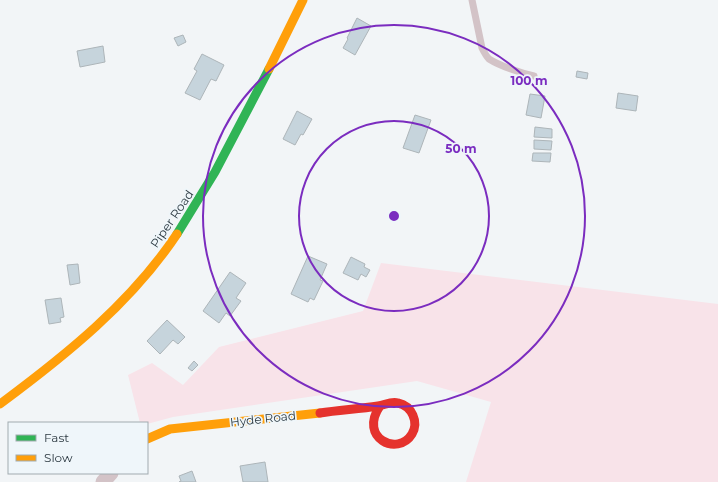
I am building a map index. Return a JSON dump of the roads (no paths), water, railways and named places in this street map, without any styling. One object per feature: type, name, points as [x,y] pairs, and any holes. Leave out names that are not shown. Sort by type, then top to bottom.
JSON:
[{"type":"street","name":"Piper Road","points":[[0,404],[106,318],[137,286],[168,246],[190,215],[219,166],[303,0]]},
{"type":"street","name":"Hyde Road","points":[[148,440],[170,429],[380,406],[393,402],[406,406],[414,417],[415,424],[410,437],[398,444],[384,442],[378,438],[372,425],[375,412],[380,406]]},
{"type":"street","points":[[103,482],[110,474]]},
{"type":"lane","points":[[472,0],[482,48],[489,59],[520,73],[534,76]]}]
